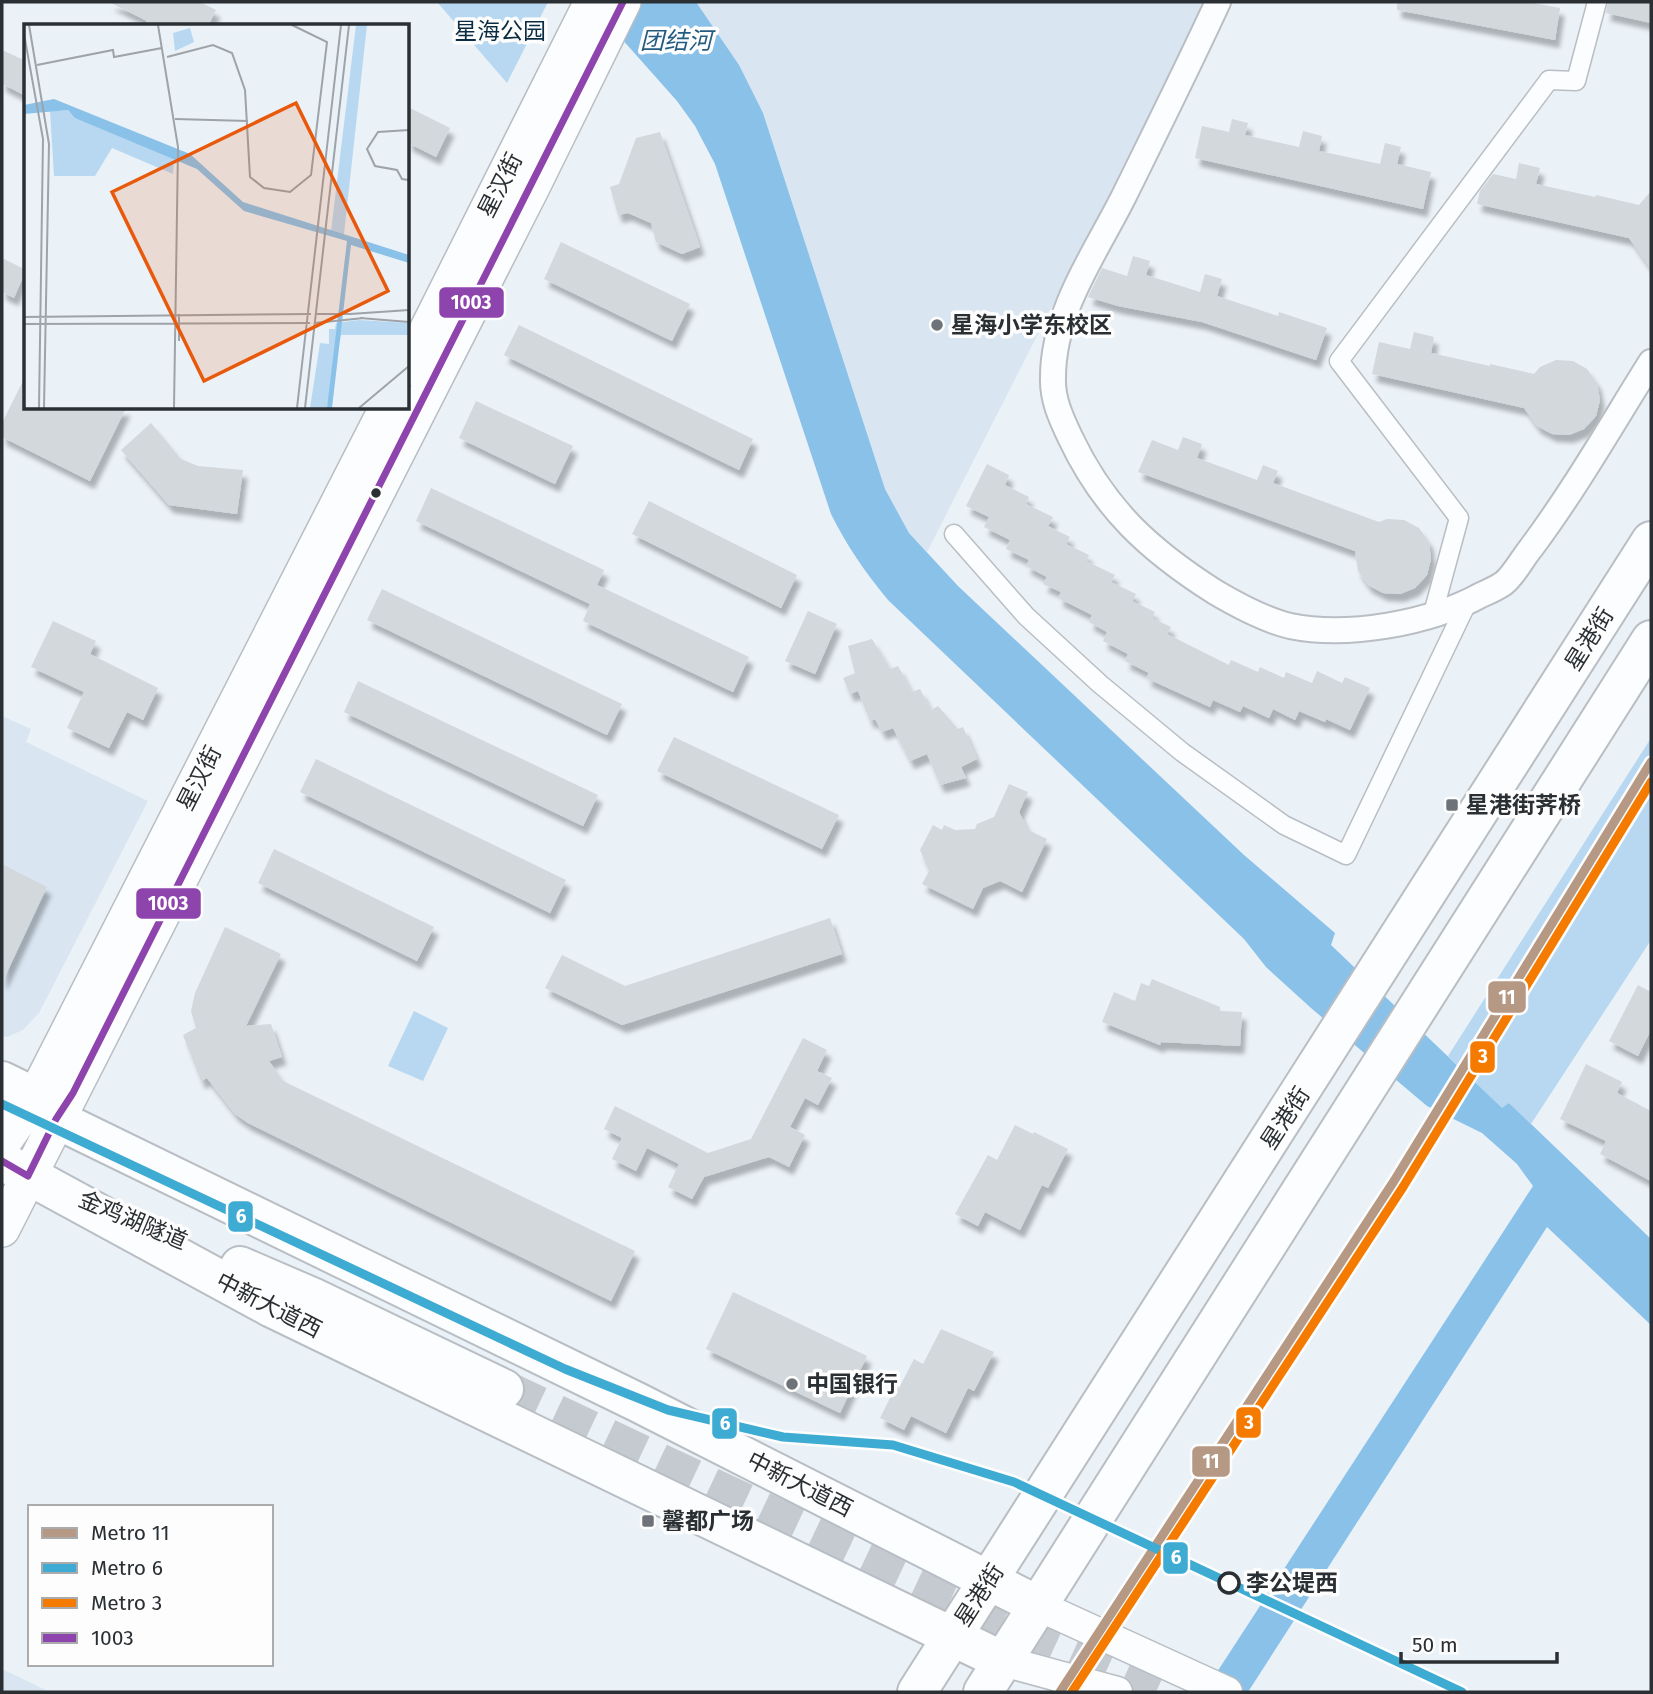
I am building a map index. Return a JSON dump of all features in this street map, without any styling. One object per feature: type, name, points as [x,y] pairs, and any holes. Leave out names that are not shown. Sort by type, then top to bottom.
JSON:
[{"type":"main road","name":"星汉街","points":[[410,364],[592,25],[624,2]]},
{"type":"main road","name":"星汉街","points":[[410,400],[592,25]]},
{"type":"main road","name":"星汉街","points":[[2,1144],[31,1099],[386,410]]},
{"type":"main road","name":"星汉街","points":[[31,1099],[73,1093],[405,410]]},
{"type":"main road","name":"星港街","points":[[917,1692],[1651,541]]},
{"type":"main road","points":[[993,1677],[1651,640]]},
{"type":"main road","name":"星汉街","points":[[2,1229],[31,1099]]},
{"type":"main road","name":"中新大道西","points":[[31,1099],[1039,1606]]},
{"type":"main road","name":"中新大道西","points":[[15,1168],[272,1308],[952,1637],[993,1677]]},
{"type":"main road","name":"金鸡湖隧道","points":[[15,1168],[312,1297],[504,1389]]},
{"type":"street","points":[[1218,2],[1073,295],[1064,317],[1052,374],[1053,394],[1083,465],[1116,511],[1147,544],[1236,604],[1290,626],[1379,627],[1432,617],[1505,583],[1545,528],[1651,362]]},
{"type":"street","points":[[1432,617],[1459,518],[1339,361],[1549,80],[1576,81],[1597,2]]},
{"type":"street","points":[[954,534],[1026,616],[1100,684],[1182,752],[1284,825],[1346,855],[1467,603]]},
{"type":"street","name":"中新大道西","points":[[1039,1606],[1227,1692]]},
{"type":"street","name":"中新大道西","points":[[993,1677],[1117,1692]]},
{"type":"shaded area","name":"星海小学东校区","points":[[696,2],[1207,2],[927,552],[909,533],[885,489],[763,113]]},
{"type":"shaded area","points":[[2,716],[31,729],[26,742],[148,801],[39,1013],[23,1030],[7,1037],[2,1036]]},
{"type":"shaded area","points":[[2,1669],[50,1692],[2,1692]]},
{"type":"green space","name":"星海公园","points":[[437,2],[548,2],[507,83]]},
{"type":"green space","points":[[1651,738],[1651,940],[1531,1124],[1509,1103],[1502,1109],[1448,1056]]},
{"type":"green space","points":[[414,1011],[448,1028],[423,1081],[388,1066]]},
{"type":"water","name":"团结河","points":[[589,2],[696,2],[739,65],[763,113],[885,489],[909,533],[958,586],[1244,855],[1335,933],[1331,945],[1502,1108],[1509,1103],[1651,1239],[1651,1325],[1547,1227],[1248,1692],[1204,1692],[1533,1186],[1517,1164],[1482,1133],[1427,1106],[1266,967],[1244,939],[880,590],[850,548],[831,514],[715,164],[695,126],[677,101]]},
{"type":"building","points":[[109,2],[200,2],[216,10],[209,24],[145,24],[147,21]]},
{"type":"building","points":[[1397,2],[1528,2],[1560,8],[1555,40],[1397,10]]},
{"type":"building","points":[[1608,2],[1651,2],[1651,23],[1606,13]]},
{"type":"building","points":[[2,50],[24,60],[24,95],[2,84]]},
{"type":"building","points":[[410,108],[450,128],[436,157],[410,144]]},
{"type":"building","points":[[1232,119],[1248,123],[1245,135],[1299,147],[1303,131],[1322,136],[1319,151],[1380,164],[1385,143],[1401,147],[1397,164],[1431,172],[1423,209],[1195,158],[1202,126],[1229,132]]},
{"type":"building","points":[[660,132],[700,247],[682,254],[656,242],[651,223],[628,213],[618,215],[610,187],[619,184],[636,138]]},
{"type":"building","points":[[1519,163],[1540,168],[1536,184],[1595,197],[1596,195],[1639,205],[1651,191],[1651,269],[1629,238],[1477,204],[1480,191],[1493,174],[1516,179]]},
{"type":"building","points":[[561,242],[690,304],[672,341],[544,279]]},
{"type":"building","points":[[1133,256],[1150,261],[1146,275],[1200,292],[1205,274],[1222,279],[1217,296],[1278,316],[1279,312],[1327,328],[1316,360],[1202,322],[1118,306],[1088,297],[1102,268],[1127,276]]},
{"type":"building","points":[[2,258],[24,269],[24,275],[14,298],[2,292]]},
{"type":"building","points":[[519,325],[753,439],[739,470],[504,355]]},
{"type":"building","points":[[1414,332],[1434,337],[1431,353],[1490,366],[1534,374],[1540,367],[1556,360],[1573,361],[1587,369],[1597,383],[1600,400],[1596,416],[1584,429],[1569,435],[1552,434],[1537,426],[1524,408],[1372,374],[1379,342],[1410,349]]},
{"type":"building","points":[[24,379],[24,410],[125,410],[90,481],[2,437],[2,423]]},
{"type":"building","points":[[476,401],[573,446],[555,484],[459,438]]},
{"type":"building","points":[[151,423],[181,459],[198,466],[243,470],[237,514],[169,505],[121,450]]},
{"type":"building","points":[[1183,437],[1202,444],[1197,458],[1257,480],[1263,465],[1278,471],[1273,483],[1379,522],[1387,519],[1404,520],[1419,528],[1429,542],[1431,559],[1427,575],[1415,588],[1400,594],[1383,593],[1368,585],[1358,571],[1355,551],[1138,472],[1152,440],[1178,450]]},
{"type":"building","points":[[987,464],[1009,475],[1005,485],[1029,497],[1026,504],[1053,517],[1048,526],[1070,537],[1066,544],[1089,555],[1086,561],[1115,575],[1111,582],[1136,594],[1132,601],[1155,612],[1152,618],[1171,627],[1167,634],[1229,665],[1231,660],[1258,672],[1260,667],[1284,678],[1286,672],[1312,683],[1317,671],[1342,683],[1345,677],[1370,688],[1350,730],[1299,711],[1295,720],[1273,709],[1269,718],[1243,706],[1240,712],[1213,700],[1210,707],[1146,678],[1149,673],[1125,661],[1128,654],[1103,641],[1107,632],[1089,622],[1092,615],[1058,598],[1061,592],[1043,584],[1047,577],[1026,566],[1029,560],[1006,549],[1010,540],[984,527],[989,517],[966,506]]},
{"type":"building","points":[[431,488],[604,570],[597,585],[749,657],[733,692],[583,621],[590,604],[416,521]]},
{"type":"building","points":[[649,501],[797,575],[781,608],[632,534]]},
{"type":"building","points":[[382,589],[622,704],[607,735],[367,620]]},
{"type":"building","points":[[808,611],[837,624],[815,674],[785,661]]},
{"type":"building","points":[[53,621],[96,641],[90,654],[158,688],[143,720],[127,712],[109,748],[67,728],[84,692],[31,667]]},
{"type":"building","points":[[872,639],[890,669],[898,666],[912,692],[920,689],[931,710],[938,706],[958,729],[963,727],[977,759],[961,767],[966,778],[940,785],[927,754],[910,761],[893,728],[882,732],[875,719],[870,721],[858,691],[850,694],[843,678],[855,673],[848,646]]},
{"type":"building","points":[[358,681],[598,795],[583,826],[344,712]]},
{"type":"building","points":[[674,737],[839,815],[822,849],[657,771]]},
{"type":"building","points":[[316,759],[566,880],[550,913],[300,792]]},
{"type":"building","points":[[1009,784],[1028,792],[1019,812],[1028,830],[1047,839],[1022,892],[1000,881],[983,888],[973,909],[922,884],[929,871],[920,850],[933,825],[942,830],[944,825],[955,830],[975,829],[977,824],[994,817]]},
{"type":"building","points":[[274,849],[434,927],[417,961],[258,883]]},
{"type":"building","points":[[2,864],[47,887],[2,983]]},
{"type":"building","points":[[830,918],[842,954],[622,1025],[545,988],[562,955],[625,986]]},
{"type":"building","points":[[225,927],[281,954],[246,1026],[271,1024],[282,1057],[269,1061],[283,1081],[635,1251],[611,1301],[248,1123],[235,1114],[207,1078],[201,1081],[183,1035],[196,1028],[191,1011],[195,993]]},
{"type":"building","points":[[1152,979],[1220,1007],[1220,1011],[1242,1012],[1240,1046],[1161,1042],[1160,1045],[1102,1022],[1114,992],[1135,1001],[1141,983],[1149,986]]},
{"type":"building","points":[[1638,985],[1651,992],[1651,1030],[1638,1056],[1609,1041]]},
{"type":"building","points":[[803,1038],[827,1050],[817,1071],[832,1078],[818,1105],[805,1098],[790,1127],[805,1135],[789,1167],[769,1157],[704,1177],[692,1199],[668,1187],[679,1164],[647,1148],[636,1171],[612,1159],[622,1138],[604,1129],[615,1106],[708,1153],[751,1139]]},
{"type":"building","points":[[1586,1064],[1622,1082],[1617,1093],[1651,1111],[1651,1181],[1600,1154],[1606,1141],[1560,1119]]},
{"type":"building","points":[[1015,1125],[1068,1149],[1048,1188],[1042,1185],[1020,1230],[985,1212],[978,1226],[955,1214],[988,1155],[997,1160]]},
{"type":"building","points":[[733,1292],[867,1356],[840,1413],[706,1349]]},
{"type":"building","points":[[941,1329],[994,1352],[974,1391],[968,1388],[946,1433],[911,1416],[904,1430],[880,1418],[896,1386],[899,1388],[914,1359],[923,1364]]},
{"type":"tunnel","points":[[504,1389],[948,1598],[1156,1692]]},
{"type":"metro line","name":"11","points":[[1060,1692],[1394,1181],[1651,762]]},
{"type":"metro line","name":"3","points":[[1072,1692],[1403,1187],[1651,782]]},
{"type":"metro line","name":"6","points":[[2,1104],[565,1369],[668,1410],[783,1437],[893,1445],[1014,1482],[1462,1692]]},
{"type":"transit line","name":"1003","points":[[2,1161],[28,1176],[56,1119],[73,1093],[623,2]]},
{"type":"place","name":"星海小学东校区","points":[[937,325]]},
{"type":"place","name":"星港街荠桥","points":[[1452,805]]},
{"type":"place","name":"中国银行","points":[[792,1384]]},
{"type":"place","name":"馨都广场","points":[[648,1521]]},
{"type":"place","name":"李公堤西","points":[[1229,1583]]}]
